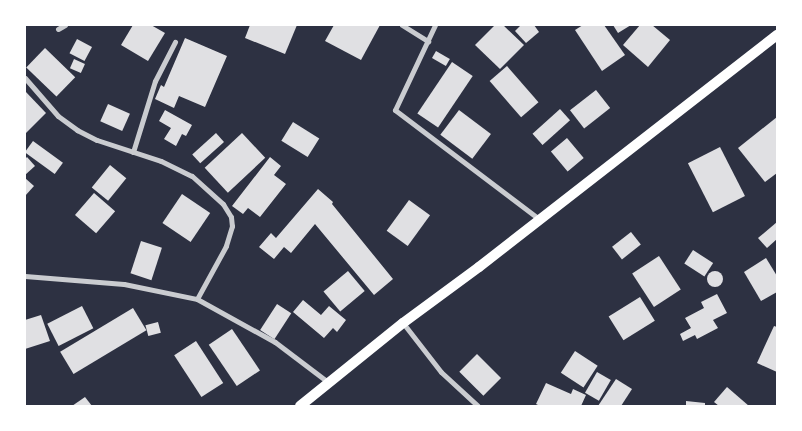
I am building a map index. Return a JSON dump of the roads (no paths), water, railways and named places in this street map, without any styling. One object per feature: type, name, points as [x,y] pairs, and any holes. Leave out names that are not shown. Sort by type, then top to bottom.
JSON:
[{"type":"main road","points":[[300,406],[403,323],[777,35]]},
{"type":"street","points":[[58,29],[65,25]]},
{"type":"street","points":[[402,25],[428,41]]},
{"type":"street","points":[[435,25],[395,110],[539,219]]},
{"type":"street","points":[[133,152],[155,81],[175,42]]},
{"type":"street","points":[[25,78],[58,116],[78,130],[97,140],[161,161],[192,176],[223,204],[231,217],[232,226],[226,246],[197,299]]},
{"type":"street","points":[[25,276],[124,284],[197,299],[275,342],[329,383]]},
{"type":"street","points":[[403,323],[441,372],[478,406]]}]
